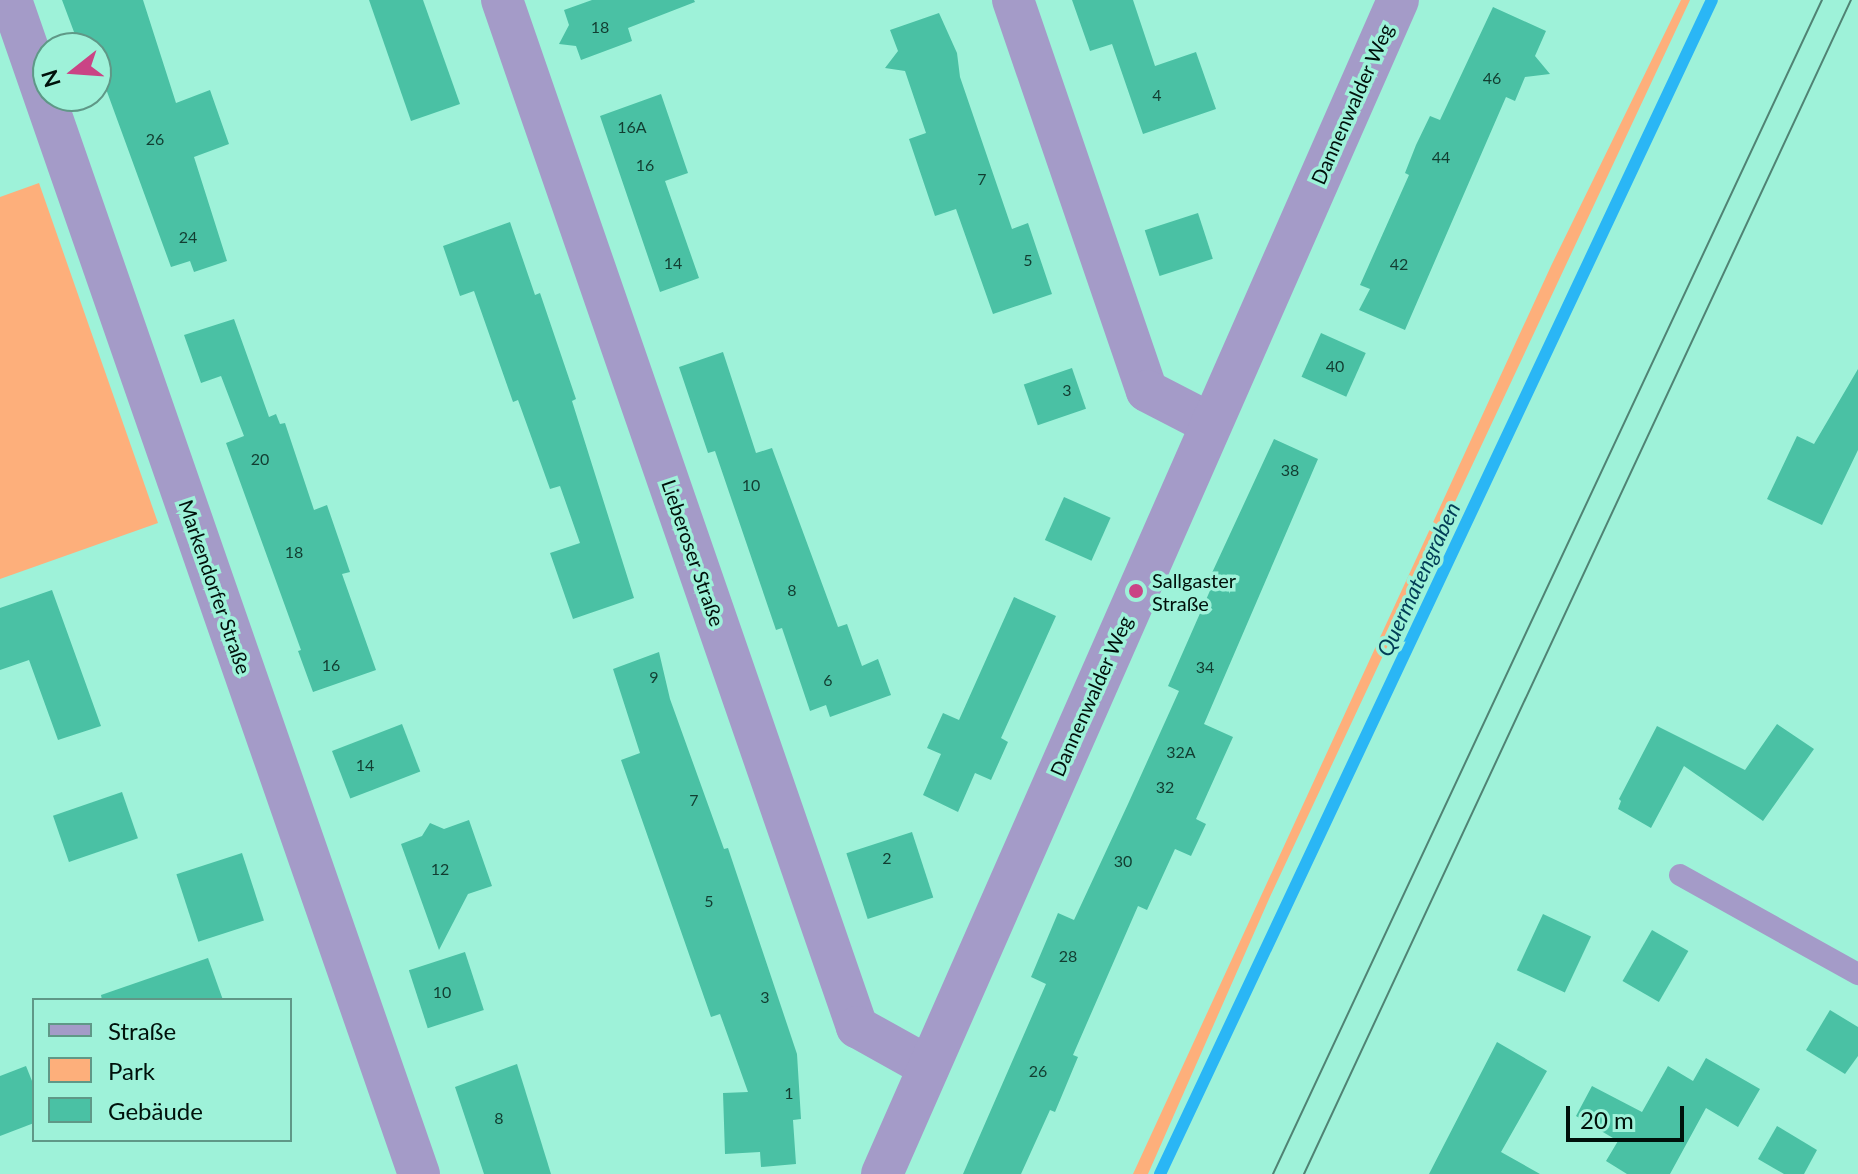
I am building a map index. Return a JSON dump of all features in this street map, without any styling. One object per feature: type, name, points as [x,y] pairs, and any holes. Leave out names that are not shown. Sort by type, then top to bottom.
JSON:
[{"type":"street","name":"Markendorfer Straße","points":[[11,0],[419,1174]]},
{"type":"street","name":"Lieberoser Straße","points":[[502,0],[857,1027],[929,1067]]},
{"type":"street","points":[[1013,0],[1147,391],[1211,424]]},
{"type":"street","name":"Dannenwalder Weg","points":[[882,1174],[1398,0]]},
{"type":"lane","points":[[1680,875],[1858,974]]},
{"type":"green space","points":[[1681,0],[1690,0],[1269,899],[1148,1174],[1133,1174],[1551,266]]},
{"type":"green space","points":[[39,183],[158,523],[0,579],[0,197]]},
{"type":"building","points":[[62,0],[143,0],[176,103],[210,90],[229,144],[194,157],[227,261],[194,272],[190,261],[171,267],[112,105],[112,32],[74,32]]},
{"type":"building","points":[[369,0],[423,0],[460,104],[411,121]]},
{"type":"building","points":[[592,0],[695,2],[628,28],[632,41],[581,60],[576,46],[559,44],[569,25],[564,10]]},
{"type":"building","points":[[1072,0],[1133,0],[1155,66],[1196,52],[1216,109],[1143,134],[1112,44],[1090,51]]},
{"type":"building","points":[[1493,7],[1546,31],[1535,56],[1550,74],[1525,77],[1515,101],[1506,97],[1405,330],[1359,310],[1370,289],[1360,285],[1409,175],[1405,173],[1416,145],[1430,116],[1440,120]]},
{"type":"building","points":[[939,13],[957,53],[960,77],[1012,229],[1028,223],[1052,294],[993,314],[956,209],[935,216],[909,139],[926,133],[905,71],[885,68],[898,51],[890,30]]},
{"type":"building","points":[[661,94],[688,173],[665,181],[699,278],[660,292],[600,116]]},
{"type":"building","points":[[1198,213],[1213,259],[1160,276],[1145,230]]},
{"type":"building","points":[[510,222],[535,295],[540,293],[576,399],[572,401],[634,598],[573,619],[550,553],[580,543],[560,486],[550,489],[518,400],[513,402],[474,291],[460,296],[443,246]]},
{"type":"building","points":[[234,319],[269,417],[276,414],[280,424],[285,423],[314,510],[327,505],[350,572],[342,574],[376,670],[313,692],[298,651],[301,650],[226,443],[244,436],[221,376],[201,383],[184,335]]},
{"type":"building","points":[[1321,333],[1366,353],[1346,397],[1301,377]]},
{"type":"building","points":[[723,352],[756,453],[772,448],[838,627],[847,624],[862,666],[878,659],[891,695],[830,717],[826,705],[810,711],[782,628],[776,630],[715,451],[708,453],[679,367]]},
{"type":"building","points":[[1072,368],[1086,409],[1038,425],[1024,385]]},
{"type":"building","points":[[1858,369],[1858,450],[1822,525],[1767,499],[1797,436],[1814,444]]},
{"type":"building","points":[[1274,439],[1318,459],[1204,724],[1233,737],[1196,819],[1206,824],[1191,856],[1175,849],[1147,910],[1138,906],[1073,1055],[1078,1057],[1055,1112],[1050,1110],[1021,1174],[963,1174],[1046,984],[1031,977],[1058,913],[1074,920],[1128,804],[1179,691],[1168,686],[1216,577],[1211,575]]},
{"type":"building","points":[[1064,497],[1111,518],[1091,561],[1045,540]]},
{"type":"building","points":[[52,590],[101,726],[58,740],[29,660],[0,670],[0,608]]},
{"type":"building","points":[[1014,597],[1056,616],[1001,738],[1008,742],[991,780],[975,773],[958,812],[923,795],[941,754],[927,748],[943,713],[959,720]]},
{"type":"building","points":[[659,652],[670,699],[724,849],[728,848],[797,1054],[801,1119],[793,1120],[796,1164],[761,1167],[760,1152],[725,1154],[723,1093],[748,1092],[720,1014],[711,1017],[621,760],[640,753],[613,669]]},
{"type":"building","points":[[402,724],[420,772],[350,798],[332,751]]},
{"type":"building","points":[[1777,724],[1814,749],[1763,821],[1684,766],[1651,828],[1618,809],[1619,799],[1657,726],[1745,770]]},
{"type":"building","points":[[122,792],[138,838],[69,862],[53,816]]},
{"type":"building","points":[[469,820],[492,886],[468,894],[439,950],[401,844],[422,836],[430,823],[444,829]]},
{"type":"building","points":[[912,832],[933,898],[868,919],[846,853]]},
{"type":"building","points":[[242,853],[264,921],[198,942],[176,874]]},
{"type":"building","points":[[1543,914],[1591,936],[1565,993],[1517,970]]},
{"type":"building","points":[[1652,930],[1688,951],[1659,1002],[1622,981]]},
{"type":"building","points":[[465,952],[484,1010],[428,1028],[409,970]]},
{"type":"building","points":[[208,958],[222,998],[102,998],[101,995]]},
{"type":"building","points":[[1830,1010],[1858,1027],[1858,1056],[1845,1074],[1806,1050]]},
{"type":"building","points":[[1497,1042],[1547,1071],[1501,1152],[1540,1174],[1429,1174]]},
{"type":"building","points":[[1706,1058],[1760,1089],[1738,1127],[1706,1108],[1670,1174],[1627,1174],[1606,1161],[1618,1141],[1576,1116],[1592,1086],[1642,1112],[1668,1066],[1693,1081]]},
{"type":"building","points":[[517,1064],[551,1174],[484,1174],[455,1087]]},
{"type":"building","points":[[26,1066],[32,1081],[32,1124],[0,1136],[0,1076]]},
{"type":"building","points":[[1777,1126],[1817,1150],[1804,1174],[1784,1174],[1758,1159]]},
{"type":"waterway","name":"Quermatengraben","points":[[1160,1174],[1712,0]]},
{"type":"tram line","points":[[1273,1174],[1822,0]]},
{"type":"tram line","points":[[1304,1174],[1851,0]]},
{"type":"place","name":"Sallgaster Straße","points":[[1136,591]]}]
